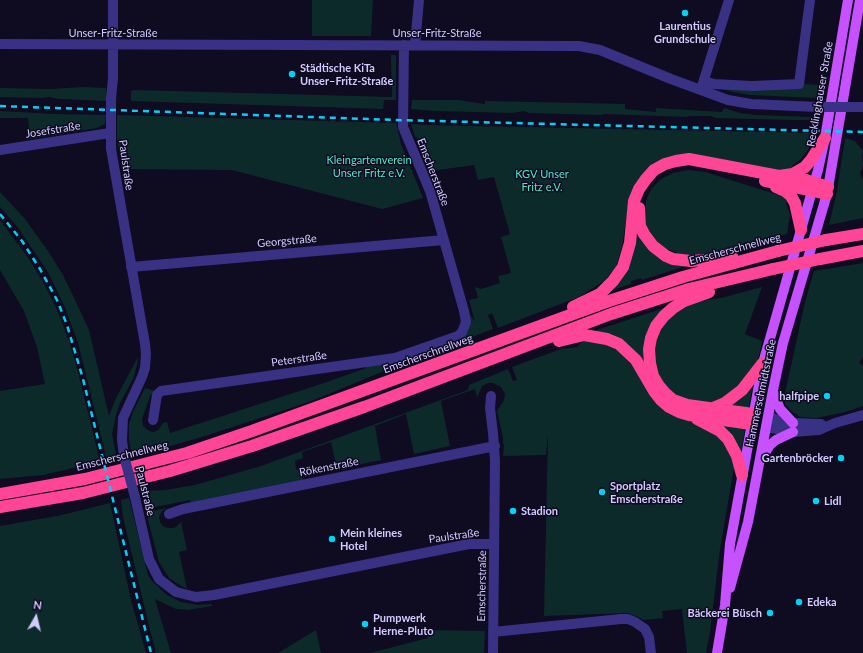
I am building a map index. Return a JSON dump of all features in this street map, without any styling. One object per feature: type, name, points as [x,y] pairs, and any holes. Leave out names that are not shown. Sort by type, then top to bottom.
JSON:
[{"type":"highway","points":[[780,176],[793,174],[805,167],[825,138]]},
{"type":"highway","points":[[553,322],[567,309],[600,294],[613,281],[623,267],[630,243],[634,201],[639,189],[646,179],[654,170],[665,164],[676,161],[703,161],[806,180],[813,187]]},
{"type":"highway","points":[[778,251],[753,250],[703,261],[677,260],[666,256],[652,246],[640,226],[640,205],[646,188],[657,175],[666,169],[690,165],[702,166],[766,182],[813,187],[827,191]]},
{"type":"highway","points":[[766,182],[785,191],[791,196],[795,203],[801,230]]},
{"type":"highway","name":"Emscherschnellweg","points":[[0,494],[85,479],[187,453],[252,432],[606,302],[778,251],[826,240],[863,234]]},
{"type":"highway","points":[[0,507],[83,493],[178,469],[252,446],[364,406],[611,314],[682,292],[773,269],[863,251]]},
{"type":"highway","points":[[752,419],[712,408],[687,405],[673,400],[659,386],[653,376],[649,349],[651,338],[656,326],[673,308],[698,295],[748,280],[773,269]]},
{"type":"highway","points":[[523,347],[543,346],[584,335],[607,339],[619,344],[636,360],[654,391],[669,407],[689,415],[720,431],[728,439],[737,456],[742,476]]},
{"type":"highway","points":[[712,408],[725,403],[738,394],[763,363]]},
{"type":"highway","points":[[689,415],[752,419]]},
{"type":"main road","name":"Recklinghauser Straße","points":[[813,187],[825,138],[848,0]]},
{"type":"main road","name":"Recklinghauser Straße","points":[[827,191],[860,0]]},
{"type":"main road","name":"Hammerschmidtstraße","points":[[717,653],[725,605],[730,544],[763,363],[813,187]]},
{"type":"main road","name":"Hammerschmidtstraße","points":[[725,605],[745,535],[783,343],[827,191]]},
{"type":"main road","points":[[759,463],[770,445],[793,427],[780,409],[773,390]]},
{"type":"main road","points":[[752,419],[767,422]]},
{"type":"street","name":"Paulstraße","points":[[113,0],[114,44],[110,133],[111,149],[146,354],[142,377],[123,418],[122,440],[124,456],[149,559],[159,579],[176,592],[196,597],[214,595],[469,544],[494,544]]},
{"type":"street","name":"Emscherstraße","points":[[419,0],[409,45],[403,127],[430,191],[464,311],[466,322],[465,327]]},
{"type":"street","points":[[702,85],[729,0]]},
{"type":"street","name":"Unser-Fritz-Straße","points":[[702,85],[714,84],[752,86],[798,84],[810,0]]},
{"type":"street","name":"Unser-Fritz-Straße","points":[[0,44],[563,46],[590,48],[610,54],[702,85],[740,103],[863,107]]},
{"type":"street","name":"Josefstraße","points":[[0,150],[110,133]]},
{"type":"street","name":"Georgstraße","points":[[131,267],[444,240]]},
{"type":"street","name":"Peterstraße","points":[[153,420],[157,396],[161,391],[395,358],[458,336],[465,327]]},
{"type":"street","name":"Emscherstraße","points":[[491,396],[490,408],[495,446],[493,653]]},
{"type":"street","points":[[767,422],[793,427],[835,423],[863,415]]},
{"type":"street","name":"Rökenstraße","points":[[169,514],[183,509],[495,446]]},
{"type":"street","name":"Emscherstraße","points":[[493,632],[621,619],[635,622],[645,629],[649,637],[651,653]]},
{"type":"green space","points":[[312,0],[373,0],[371,36],[312,36]]},
{"type":"green space","points":[[391,55],[395,55],[396,57],[396,100],[384,100],[383,109],[131,101],[131,91],[135,90],[392,97]]},
{"type":"green space","points":[[801,84],[821,85],[819,98],[749,95],[714,87]]},
{"type":"green space","points":[[81,87],[106,88],[107,101],[59,99],[49,97],[0,97],[0,88],[51,89]]},
{"type":"green space","points":[[412,100],[458,100],[485,104],[485,101],[625,104],[625,109],[656,112],[656,108],[722,112],[724,108],[740,113],[756,115],[815,117],[815,120],[716,118],[711,116],[685,117],[529,113],[524,111],[512,113],[435,111],[411,109]]},
{"type":"green space","points":[[0,111],[106,115],[105,124],[97,128],[30,139],[28,118],[0,118]]},
{"type":"green space","name":"Kleingartenverein Unser Fritz e.V.","points":[[117,115],[396,123],[401,144],[423,198],[382,209],[232,170],[122,169],[117,138]]},
{"type":"green space","name":"KGV Unser Fritz e.V.","points":[[411,124],[812,133],[808,150],[801,159],[792,166],[793,168],[781,171],[696,155],[671,157],[628,207],[622,247],[616,267],[604,281],[579,297],[498,328],[492,313],[488,315],[493,329],[401,364],[309,402],[202,437],[132,457],[129,440],[129,424],[133,412],[145,388],[155,391],[150,396],[142,419],[143,426],[149,431],[154,432],[159,429],[163,423],[167,422],[170,433],[324,383],[366,368],[366,365],[459,338],[469,313],[475,322],[469,300],[478,298],[475,287],[481,289],[500,283],[498,276],[511,273],[501,237],[510,234],[494,177],[478,180],[474,165],[431,171],[417,137],[415,137]]},
{"type":"green space","points":[[845,138],[855,141],[863,151],[863,165],[860,174],[863,180],[863,218],[829,225],[837,191]]},
{"type":"green space","points":[[688,170],[706,172],[782,196],[788,201],[786,203],[790,215],[787,234],[705,255],[680,254],[658,244],[648,231],[646,224],[646,201],[651,189],[661,179],[673,173]]},
{"type":"green space","points":[[0,192],[25,219],[63,275],[89,330],[109,416],[116,398],[138,357],[133,379],[120,403],[112,434],[117,460],[107,460],[78,343],[64,305],[48,272],[19,229],[0,207]]},
{"type":"green space","points":[[635,219],[640,234],[689,265],[642,280],[641,278],[631,281],[631,284],[610,291]]},
{"type":"green space","points":[[0,220],[29,259],[43,282],[58,312],[69,341],[78,372],[101,465],[99,462],[43,475],[0,479],[0,391],[45,384],[37,347],[24,311],[0,270]]},
{"type":"green space","points":[[863,263],[863,357],[859,363],[863,366],[863,406],[845,412],[817,418],[800,417],[790,410],[785,404],[785,393],[805,302],[814,271]]},
{"type":"green space","points":[[762,287],[745,334],[762,341],[740,458],[734,468],[720,549],[706,653],[687,653],[682,609],[662,611],[663,618],[644,620],[628,613],[544,616],[548,433],[546,455],[503,456],[504,444],[497,411],[504,400],[505,394],[501,387],[493,383],[488,383],[482,386],[477,398],[475,389],[441,401],[450,446],[414,454],[406,414],[375,426],[381,460],[337,469],[331,442],[302,452],[303,458],[295,461],[296,469],[302,472],[303,481],[191,503],[190,500],[145,509],[141,491],[165,490],[195,485],[261,466],[468,390],[469,385],[508,369],[513,381],[517,380],[512,367],[561,349],[577,347],[591,332],[670,306],[721,298]]},
{"type":"green space","points":[[129,498],[148,575],[152,581],[167,595],[181,602],[198,605],[212,604],[212,606],[188,610],[176,609],[155,599],[171,653],[156,653],[123,517],[121,500]]},
{"type":"green space","points":[[110,503],[131,600],[146,653],[0,653],[0,526],[62,515]]},
{"type":"green space","points":[[167,508],[162,511],[159,517],[163,526],[173,528],[181,522],[187,550],[179,552],[187,589],[169,578],[159,562],[146,512]]},
{"type":"green space","points":[[316,630],[321,653],[278,653]]},
{"type":"green space","points":[[427,630],[485,631],[484,653],[370,653],[428,638]]},
{"type":"railway","points":[[0,106],[396,120],[863,132]]},
{"type":"railway","points":[[0,214],[22,241],[40,269],[57,300],[67,325],[83,379],[151,653]]},
{"type":"place","name":"Laurentius Grundschule","points":[[685,13]]},
{"type":"place","name":"Städtische KiTa Unser–Fritz-Straße","points":[[292,74]]},
{"type":"place","name":"halfpipe","points":[[827,396]]},
{"type":"place","name":"Gartenbröcker","points":[[841,458]]},
{"type":"place","name":"Sportplatz Emscherstraße","points":[[602,492]]},
{"type":"place","name":"Lidl","points":[[816,501]]},
{"type":"place","name":"Stadion","points":[[513,511]]},
{"type":"place","name":"Mein kleines Hotel","points":[[332,539]]},
{"type":"place","name":"Edeka","points":[[799,602]]},
{"type":"place","name":"Bäckerei Büsch","points":[[770,613]]},
{"type":"place","name":"Pumpwerk Herne-Pluto","points":[[365,624]]}]
